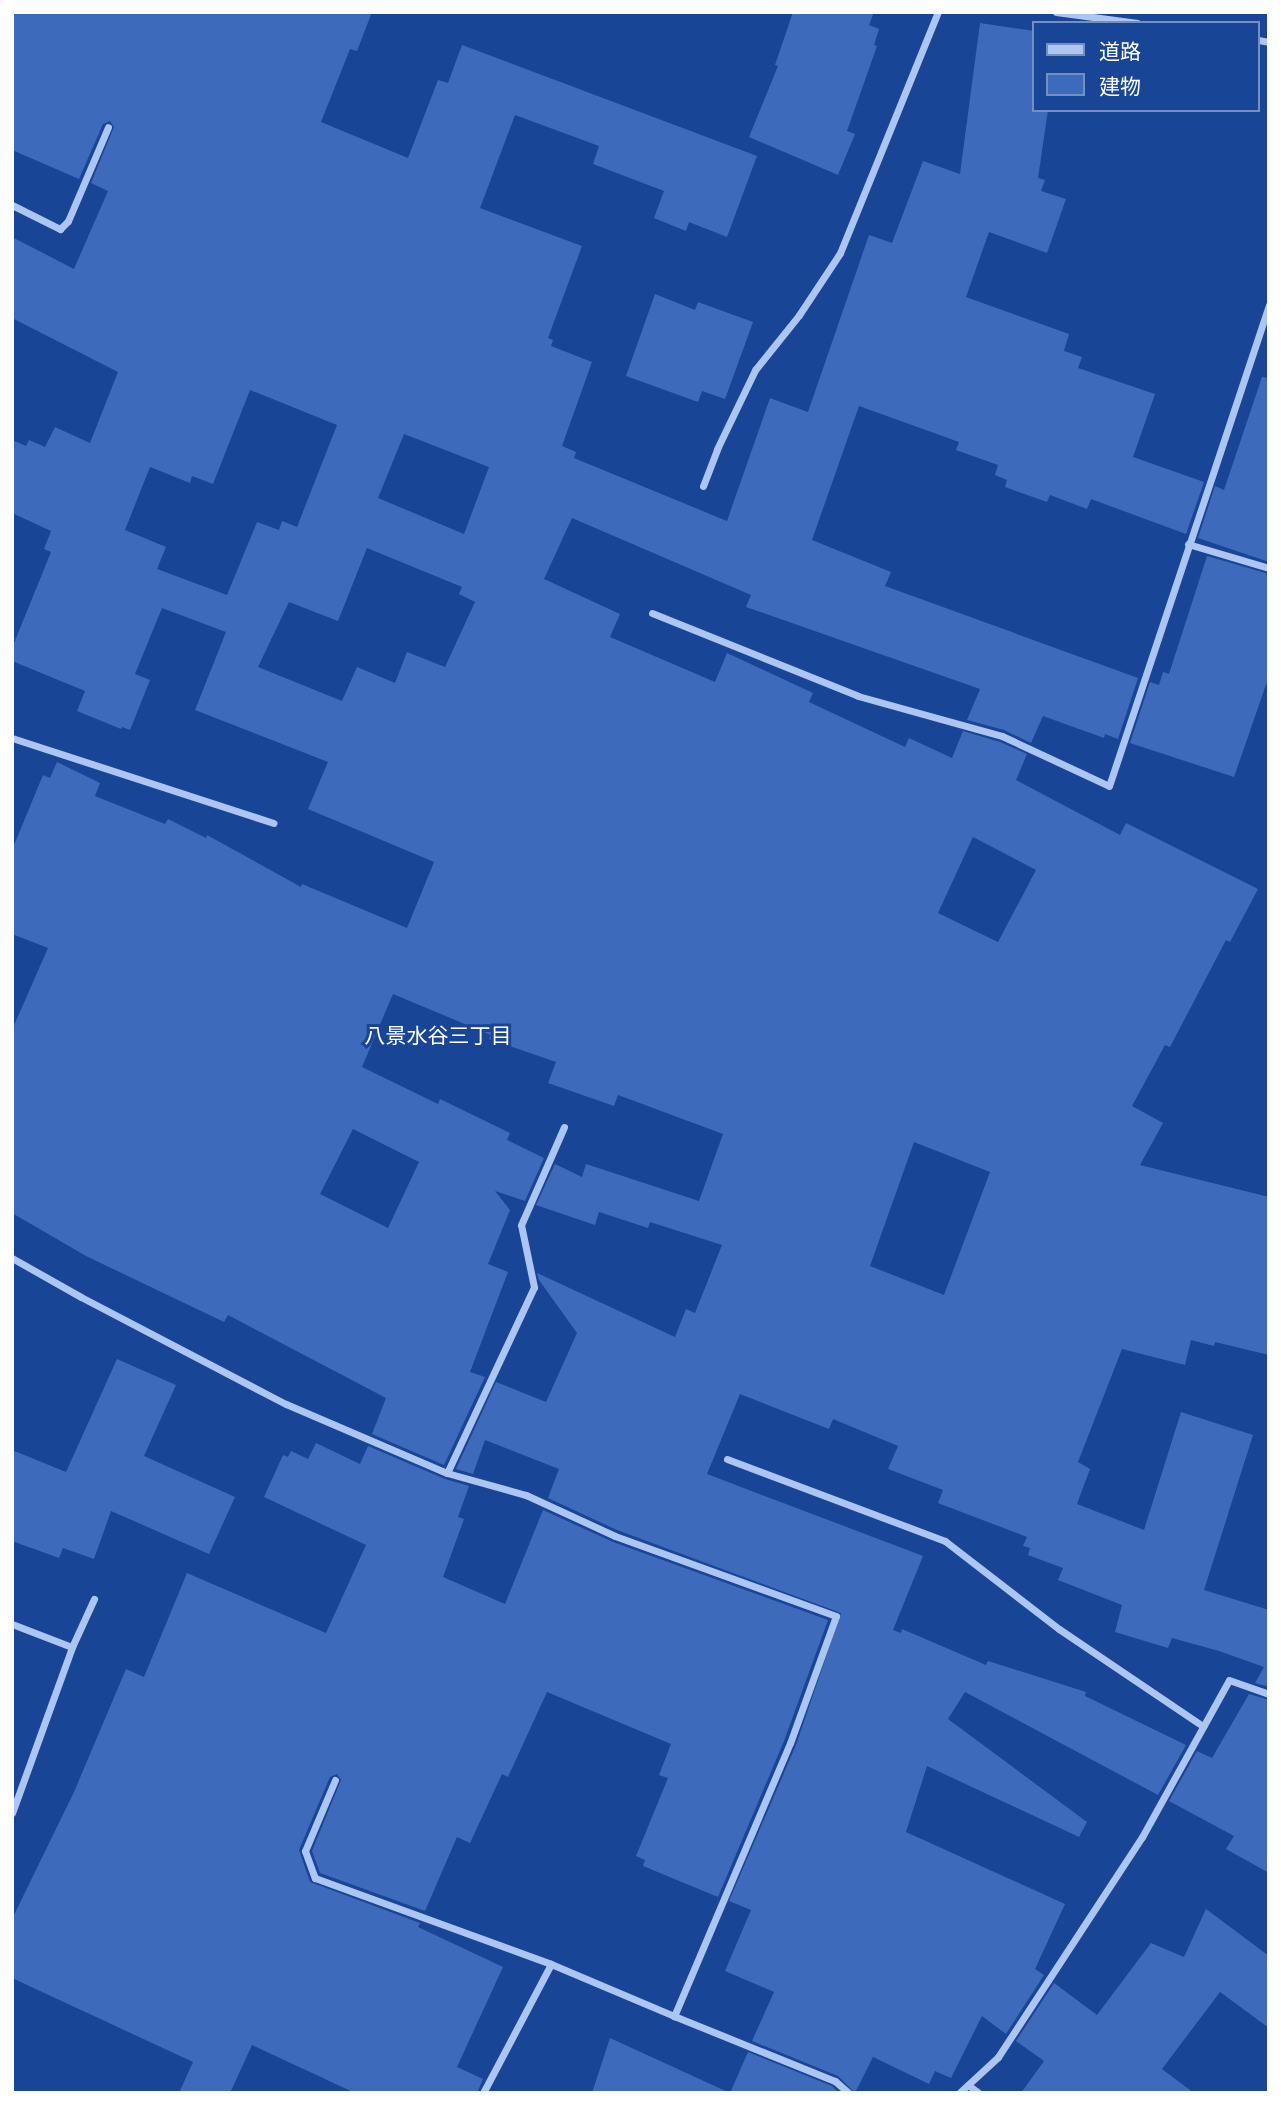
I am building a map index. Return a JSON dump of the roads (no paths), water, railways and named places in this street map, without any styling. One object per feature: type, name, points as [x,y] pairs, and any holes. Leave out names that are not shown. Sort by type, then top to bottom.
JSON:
[{"type":"street","points":[[704,486],[717,449],[755,370],[799,315],[839,253],[938,12]]},
{"type":"street","points":[[1056,12],[1122,21]]},
{"type":"street","points":[[12,205],[60,229],[68,221],[108,127]]},
{"type":"street","points":[[652,613],[858,696],[1002,736],[1109,786],[1269,305]]},
{"type":"street","points":[[1188,544],[1269,568]]},
{"type":"street","points":[[12,738],[274,823]]},
{"type":"street","points":[[447,1473],[534,1287],[521,1225],[564,1127]]},
{"type":"street","points":[[12,1258],[286,1404],[447,1473],[526,1495],[615,1536],[836,1616],[790,1743],[674,2016]]},
{"type":"street","points":[[727,1459],[945,1541],[1059,1629],[1203,1726]]},
{"type":"street","points":[[12,1813],[72,1647],[94,1600]]},
{"type":"street","points":[[12,1624],[72,1647]]},
{"type":"street","points":[[959,2093],[998,2057],[1119,1872],[1229,1680],[1269,1694]]},
{"type":"street","points":[[335,1780],[305,1851],[315,1878],[551,1964],[835,2081],[849,2093]]},
{"type":"street","points":[[483,2093],[551,1964]]},
{"type":"street","points":[[968,2085],[979,2093]]},
{"type":"district","name":"八景水谷三丁目","points":[[438,1036]]}]
